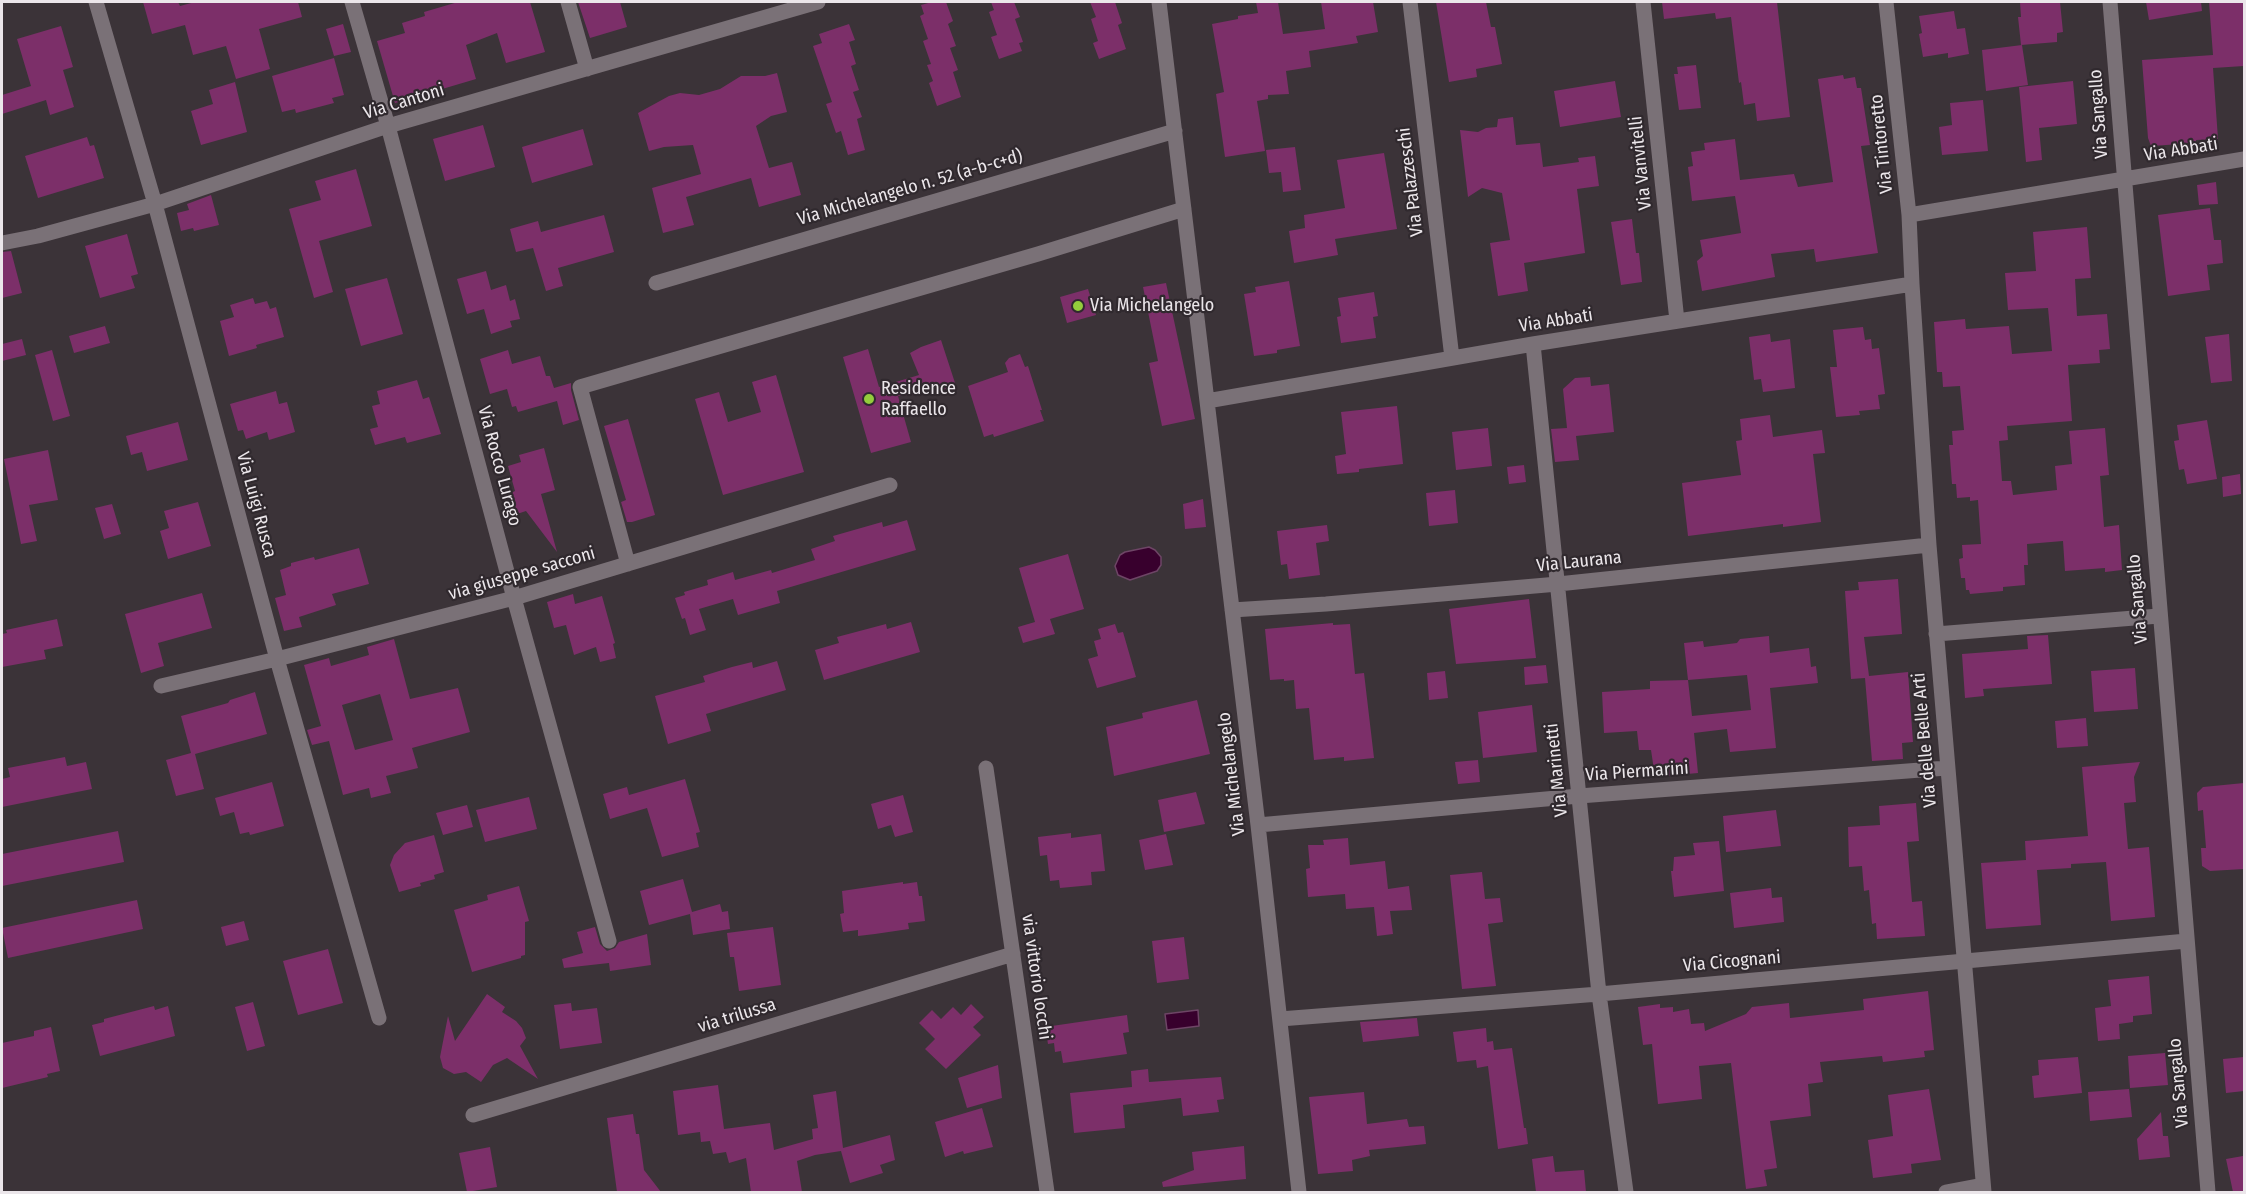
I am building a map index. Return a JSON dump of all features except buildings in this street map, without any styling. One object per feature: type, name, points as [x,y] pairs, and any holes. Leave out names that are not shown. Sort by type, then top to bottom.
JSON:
[{"type":"street","name":"Via Luigi Rusca","points":[[96,2],[155,204],[278,659],[380,1018]]},
{"type":"street","name":"Via Rocco Lurago","points":[[352,2],[388,126],[514,598],[609,941]]},
{"type":"street","points":[[568,2],[587,69]]},
{"type":"street","name":"Via Cantoni","points":[[2,243],[38,236],[155,204],[388,126],[818,2]]},
{"type":"street","name":"Via Michelangelo","points":[[1159,2],[1258,825],[1299,1192]]},
{"type":"street","name":"Via Palazzeschi","points":[[1410,2],[1452,358]]},
{"type":"street","name":"Via Vanvitelli","points":[[1643,2],[1677,321]]},
{"type":"street","name":"Via Tintoretto","points":[[1886,2],[1909,215],[1912,284]]},
{"type":"street","name":"Via Sangallo","points":[[2110,2],[2208,1192]]},
{"type":"street","name":"Via Michelangelo n. 52 (a-b-c+d)","points":[[656,283],[1175,131]]},
{"type":"street","name":"Via Abbati","points":[[1909,215],[2244,159]]},
{"type":"street","points":[[628,564],[580,387],[1038,254],[1184,209]]},
{"type":"street","name":"Via Abbati","points":[[1207,401],[1533,344],[1912,284]]},
{"type":"street","name":"Via delle Belle Arti","points":[[1912,284],[1929,545],[1983,1189]]},
{"type":"street","name":"Via Marinetti","points":[[1533,344],[1599,994],[1626,1192]]},
{"type":"street","name":"via giuseppe sacconi","points":[[161,686],[278,659],[514,598],[890,485]]},
{"type":"street","name":"Via Laurana","points":[[1232,610],[1558,584],[1929,545]]},
{"type":"street","points":[[1936,634],[2160,616]]},
{"type":"street","name":"via vittorio locchi","points":[[986,768],[1047,1192]]},
{"type":"street","name":"Via Piermarini","points":[[1258,825],[1579,796],[1947,768]]},
{"type":"street","name":"Via Cicognani","points":[[1280,1019],[1599,994],[2187,941]]},
{"type":"street","name":"via trilussa","points":[[473,1115],[1013,954]]},
{"type":"street","points":[[1946,1192],[1983,1189]]},
{"type":"shaded area","points":[[1149,547],[1161,557],[1161,565],[1157,571],[1130,580],[1118,575],[1115,566],[1120,555]]},
{"type":"shaded area","points":[[1198,1010],[1199,1026],[1167,1030],[1165,1014]]},
{"type":"place","name":"Via Michelangelo","points":[[1078,306]]},
{"type":"place","name":"Residence Raffaello","points":[[869,399]]}]
